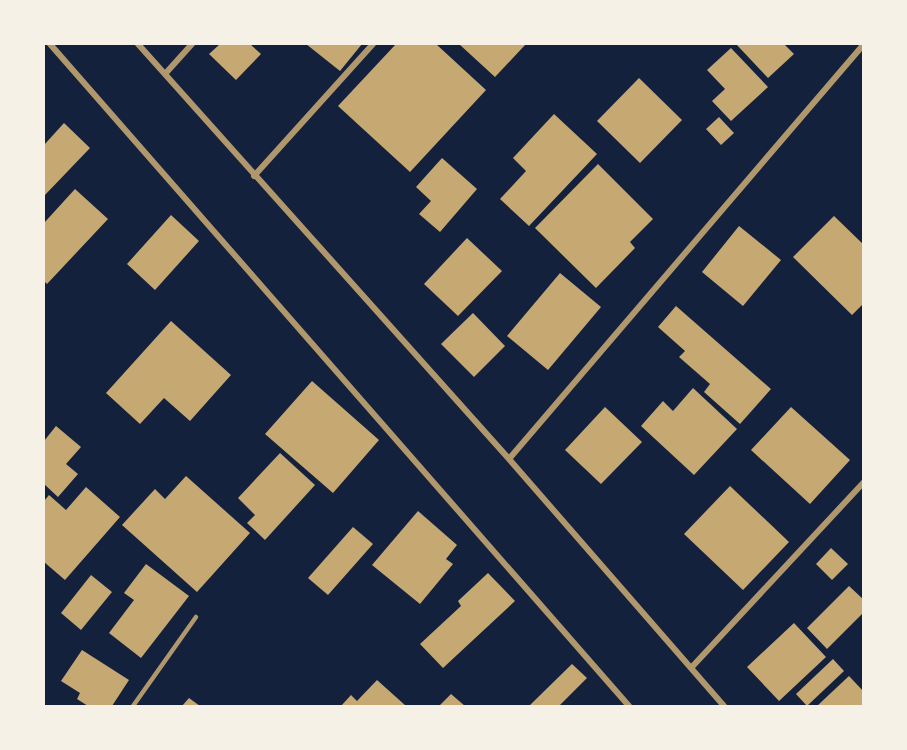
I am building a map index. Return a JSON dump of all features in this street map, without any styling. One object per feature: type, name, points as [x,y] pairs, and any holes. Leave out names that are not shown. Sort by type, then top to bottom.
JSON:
[{"type":"street","points":[[50,44],[629,706]]},
{"type":"street","points":[[138,44],[509,459],[724,706]]},
{"type":"street","points":[[165,74],[192,44]]},
{"type":"street","points":[[254,176],[373,44]]},
{"type":"street","points":[[509,459],[864,44]]},
{"type":"street","points":[[691,668],[864,482]]},
{"type":"lane","points":[[133,706],[196,617]]},
{"type":"building","points":[[220,44],[250,44],[261,54],[236,80],[209,54]]},
{"type":"building","points":[[306,44],[362,44],[340,71]]},
{"type":"building","points":[[396,44],[436,44],[486,90],[410,172],[338,106]]},
{"type":"building","points":[[459,44],[526,44],[495,77]]},
{"type":"building","points":[[736,44],[784,44],[794,54],[768,78]]},
{"type":"building","points":[[731,48],[768,87],[731,121],[712,101],[725,89],[707,70]]},
{"type":"building","points":[[639,78],[682,120],[640,163],[597,121]]},
{"type":"building","points":[[554,114],[597,154],[529,226],[500,199],[526,171],[513,158]]},
{"type":"building","points":[[719,117],[734,133],[721,145],[706,129]]},
{"type":"building","points":[[64,123],[90,148],[44,196],[44,145]]},
{"type":"building","points":[[442,158],[477,189],[440,232],[419,214],[431,201],[416,187]]},
{"type":"building","points":[[598,164],[653,219],[630,242],[635,248],[596,288],[535,228]]},
{"type":"building","points":[[75,189],[108,219],[47,284],[44,281],[44,223]]},
{"type":"building","points":[[171,215],[199,241],[155,290],[127,264]]},
{"type":"building","points":[[834,216],[864,245],[864,303],[852,315],[793,257]]},
{"type":"building","points":[[739,226],[781,260],[743,306],[702,272]]},
{"type":"building","points":[[467,238],[502,271],[458,316],[424,284]]},
{"type":"building","points":[[560,273],[601,307],[548,370],[507,336]]},
{"type":"building","points":[[676,306],[771,389],[740,424],[704,392],[710,384],[679,357],[685,351],[658,327]]},
{"type":"building","points":[[473,313],[505,346],[474,377],[441,344]]},
{"type":"building","points":[[171,321],[231,375],[190,421],[164,398],[140,424],[106,393]]},
{"type":"building","points":[[312,381],[379,440],[333,493],[265,434]]},
{"type":"building","points":[[693,388],[737,429],[694,475],[641,426],[663,401],[673,411]]},
{"type":"building","points":[[605,407],[642,442],[601,484],[565,450]]},
{"type":"building","points":[[791,407],[850,460],[810,504],[751,450]]},
{"type":"building","points":[[56,426],[81,447],[66,464],[78,474],[58,497],[44,484],[44,441]]},
{"type":"building","points":[[280,453],[315,485],[265,540],[247,523],[255,515],[238,498]]},
{"type":"building","points":[[186,476],[250,533],[197,592],[122,525],[155,489],[165,499]]},
{"type":"building","points":[[730,486],[789,542],[743,590],[684,534]]},
{"type":"building","points":[[86,487],[120,517],[65,580],[44,562],[44,501],[49,495],[66,510]]},
{"type":"building","points":[[418,511],[457,545],[446,559],[453,564],[420,604],[372,565]]},
{"type":"building","points":[[353,527],[373,544],[328,595],[308,578]]},
{"type":"building","points":[[831,548],[848,564],[832,580],[816,564]]},
{"type":"building","points":[[146,564],[189,596],[141,658],[109,633],[134,600],[124,593]]},
{"type":"building","points":[[488,573],[515,601],[443,668],[420,644],[461,606],[458,601]]},
{"type":"building","points":[[91,575],[112,592],[81,630],[61,613]]},
{"type":"building","points":[[849,586],[864,600],[864,612],[827,649],[807,628]]},
{"type":"building","points":[[794,623],[826,657],[779,701],[747,667]]},
{"type":"building","points":[[82,650],[129,680],[112,706],[88,706],[77,699],[80,693],[61,681]]},
{"type":"building","points":[[833,659],[844,671],[807,706],[796,694]]},
{"type":"building","points":[[572,664],[587,678],[559,706],[529,706]]},
{"type":"building","points":[[849,676],[864,692],[864,706],[817,706]]},
{"type":"building","points":[[377,680],[406,706],[341,706],[351,695],[357,701]]},
{"type":"building","points":[[451,694],[465,706],[439,706]]},
{"type":"building","points":[[189,698],[200,706],[182,706]]}]
